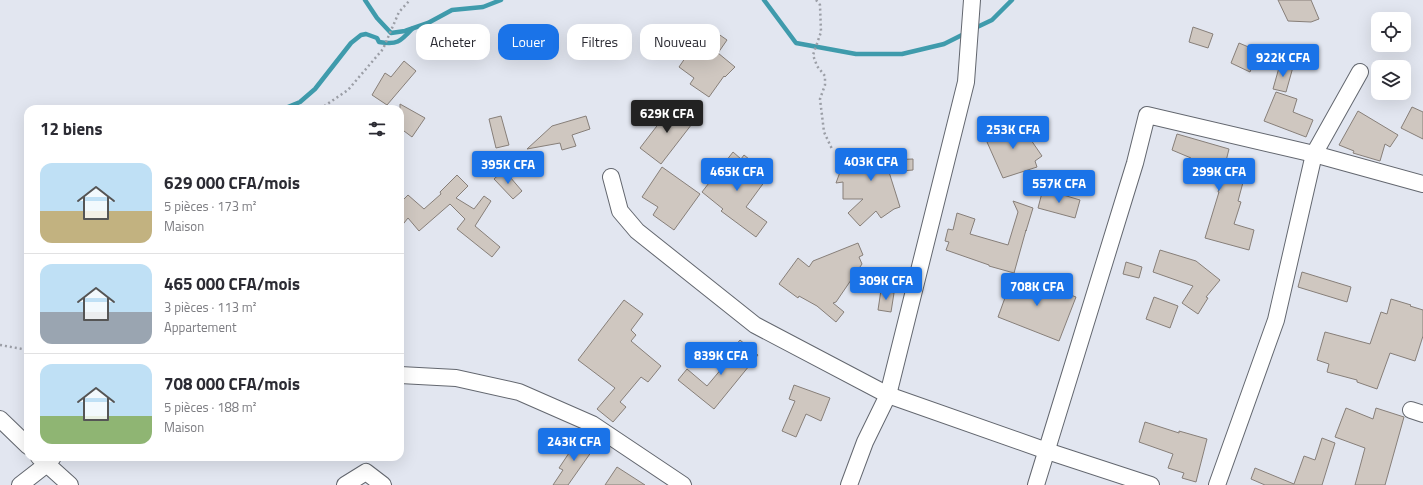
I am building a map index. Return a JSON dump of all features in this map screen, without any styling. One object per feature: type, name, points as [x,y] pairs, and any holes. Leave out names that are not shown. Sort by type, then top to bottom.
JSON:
[{"type":"street","points":[[849,485],[865,442],[888,395],[966,82],[972,0]]},
{"type":"street","points":[[1217,485],[1276,320],[1314,154],[1360,72]]},
{"type":"street","points":[[1036,485],[1135,163],[1147,115],[1314,154],[1423,184]]},
{"type":"street","points":[[611,177],[620,211],[637,231],[755,325],[888,395],[1047,451],[1151,485]]},
{"type":"street","points":[[404,375],[456,378],[519,392],[592,424],[683,485]]},
{"type":"street","points":[[0,419],[24,442]]},
{"type":"street","points":[[20,485],[44,461]]},
{"type":"street","points":[[48,461],[70,485]]},
{"type":"street","points":[[345,485],[366,472],[383,485]]},
{"type":"path","points":[[326,105],[348,90],[383,49],[400,12],[410,0]]},
{"type":"path","points":[[816,0],[820,6],[821,32],[813,55],[817,66],[825,76],[825,85],[820,99],[824,132],[832,150]]},
{"type":"path","points":[[0,346],[24,349]]},
{"type":"building","points":[[1278,0],[1311,0],[1319,19],[1311,22],[1288,21]]},
{"type":"building","points":[[1193,27],[1213,34],[1208,48],[1189,42]]},
{"type":"building","points":[[720,35],[727,40],[720,50]]},
{"type":"building","points":[[1239,43],[1258,51],[1250,72],[1231,63]]},
{"type":"building","points":[[720,55],[735,67],[725,77],[724,76],[709,97],[690,84],[694,78],[679,67],[684,60],[720,60]]},
{"type":"building","points":[[404,61],[416,71],[387,105],[372,95],[385,73],[391,77]]},
{"type":"building","points":[[1280,64],[1293,67],[1286,92],[1273,89]]},
{"type":"building","points":[[1276,92],[1297,99],[1293,112],[1313,120],[1306,137],[1264,121]]},
{"type":"building","points":[[673,105],[695,120],[661,164],[640,148]]},
{"type":"building","points":[[404,106],[425,118],[412,137],[404,131]]},
{"type":"building","points":[[1412,107],[1423,112],[1423,139],[1401,128]]},
{"type":"building","points":[[1358,111],[1398,135],[1390,147],[1385,144],[1380,161],[1353,153],[1354,151],[1339,145]]},
{"type":"building","points":[[501,116],[509,145],[496,148],[489,119]]},
{"type":"building","points":[[586,116],[590,129],[572,135],[576,146],[562,150],[560,143],[527,149],[552,126]]},
{"type":"building","points":[[1004,121],[1009,131],[1020,124],[1042,156],[1035,161],[1037,167],[1003,178],[987,142],[995,138],[990,132]]},
{"type":"building","points":[[1177,134],[1229,149],[1224,169],[1245,175],[1238,201],[1241,202],[1234,224],[1254,230],[1249,250],[1205,238],[1219,192],[1223,172],[1190,162],[1191,158],[1172,150]]},
{"type":"building","points":[[887,149],[887,160],[913,159],[913,170],[889,172],[900,207],[894,209],[881,218],[876,211],[860,226],[848,213],[863,199],[843,199],[843,182],[836,183],[844,161],[842,154],[851,151]]},
{"type":"building","points":[[733,152],[741,159],[744,155],[760,168],[756,174],[765,181],[746,207],[767,222],[756,237],[721,211],[723,209],[702,192]]},
{"type":"building","points":[[662,167],[700,194],[674,230],[653,215],[658,207],[642,197]]},
{"type":"building","points":[[504,170],[522,191],[513,199],[494,179]]},
{"type":"building","points":[[457,175],[468,186],[456,198],[474,209],[484,196],[491,201],[475,226],[500,247],[492,257],[457,229],[465,219],[450,204],[419,231],[408,218],[404,223],[404,199],[408,195],[424,209],[441,194],[440,192]]},
{"type":"building","points":[[1043,189],[1080,200],[1075,218],[1038,208]]},
{"type":"building","points":[[1013,201],[1033,208],[1014,273],[989,266],[946,250],[949,242],[945,241],[948,229],[953,230],[957,213],[975,219],[970,234],[1008,245],[1018,212]]},
{"type":"building","points":[[858,243],[863,255],[859,257],[862,264],[836,302],[833,303],[844,312],[836,322],[817,306],[799,296],[798,298],[779,284],[798,258],[809,267],[813,261]]},
{"type":"building","points":[[1160,250],[1196,261],[1220,280],[1206,297],[1208,298],[1198,314],[1182,303],[1193,286],[1153,272]]},
{"type":"building","points":[[1126,262],[1142,267],[1139,278],[1123,274]]},
{"type":"building","points":[[1302,272],[1351,287],[1347,302],[1298,287]]},
{"type":"building","points":[[1014,273],[1076,297],[1059,341],[998,317]]},
{"type":"building","points":[[881,290],[894,293],[891,312],[878,310]]},
{"type":"building","points":[[1154,297],[1178,306],[1170,328],[1146,319]]},
{"type":"building","points":[[1391,299],[1423,310],[1423,336],[1415,361],[1390,353],[1377,389],[1357,382],[1357,380],[1327,372],[1329,364],[1317,360],[1325,332],[1370,344],[1381,312],[1387,314]]},
{"type":"building","points":[[624,300],[643,314],[631,330],[636,335],[631,341],[661,366],[648,382],[641,377],[620,402],[626,407],[613,422],[597,409],[615,388],[578,360]]},
{"type":"building","points":[[740,340],[758,355],[714,409],[678,380],[687,369],[707,386],[733,355],[730,352]]},
{"type":"building","points":[[794,385],[830,398],[821,421],[806,414],[796,437],[782,431],[795,401],[789,399]]},
{"type":"building","points":[[1346,408],[1373,419],[1376,408],[1404,417],[1385,485],[1355,485],[1365,448],[1335,437]]},
{"type":"building","points":[[1145,422],[1179,433],[1179,431],[1207,439],[1196,482],[1182,478],[1184,473],[1168,468],[1173,454],[1139,442]]},
{"type":"building","points":[[579,438],[594,448],[568,485],[553,485],[563,470],[559,468]]},
{"type":"building","points":[[1322,438],[1335,443],[1322,485],[1265,485],[1251,479],[1255,468],[1294,484],[1304,456],[1315,460]]},
{"type":"building","points":[[617,467],[645,485],[605,485]]},
{"type":"waterway","points":[[365,0],[377,18],[391,33],[405,31],[428,23],[452,10],[483,7],[501,0]]},
{"type":"waterway","points":[[764,0],[796,43],[856,54],[902,54],[944,44],[966,33]]},
{"type":"waterway","points":[[973,29],[992,20],[1012,0]]},
{"type":"waterway","points":[[293,105],[300,102],[315,89],[351,43],[361,35],[366,34],[377,38],[379,42],[394,43],[401,40],[412,29]]}]
